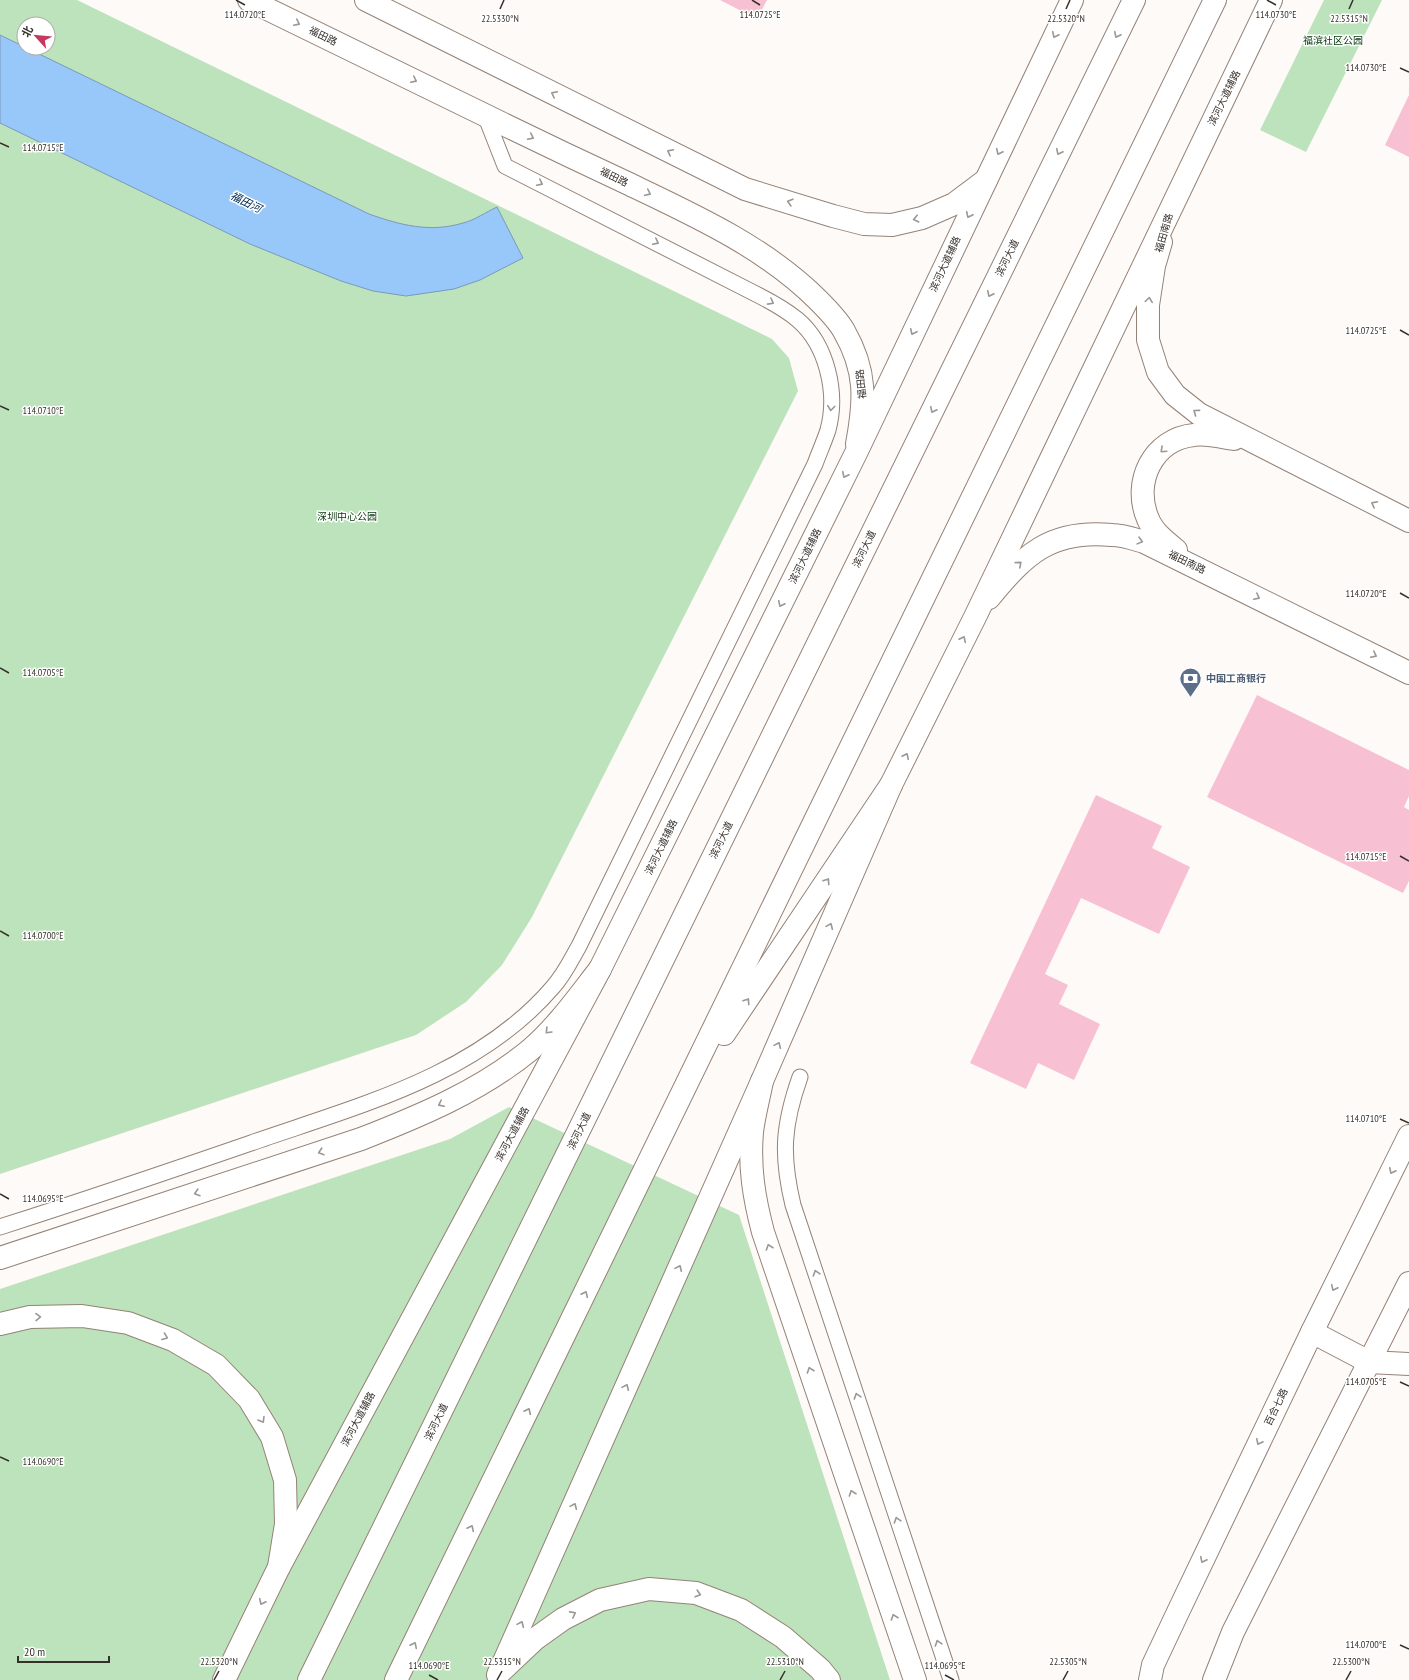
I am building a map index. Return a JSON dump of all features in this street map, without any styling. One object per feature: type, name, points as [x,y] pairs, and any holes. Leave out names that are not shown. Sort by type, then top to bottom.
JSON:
[{"type":"main road","name":"福田路","points":[[249,0],[666,202],[739,240],[778,265],[804,286],[825,307],[844,330],[857,358],[863,386],[863,412],[856,453]]},
{"type":"main road","points":[[366,0],[745,189],[833,216],[864,224],[892,225],[922,218],[954,204],[986,180]]},
{"type":"main road","name":"滨河大道辅路","points":[[224,1680],[278,1567],[600,970],[856,453],[1072,0]]},
{"type":"main road","name":"滨河大道","points":[[309,1680],[1134,0]]},
{"type":"main road","points":[[396,1680],[1215,0]]},
{"type":"main road","name":"滨河大道辅路","points":[[497,1676],[762,1081],[891,784],[976,615],[1271,0]]},
{"type":"main road","name":"福田南路","points":[[1172,205],[1154,266],[1148,305],[1148,340],[1158,372],[1175,396],[1199,414],[1253,443],[1409,521]]},
{"type":"main road","points":[[1194,566],[1159,536],[1148,520],[1142,502],[1142,483],[1150,464],[1162,448],[1177,439],[1195,434],[1212,435],[1253,443]]},
{"type":"main road","name":"福田南路","points":[[976,615],[1011,571],[1033,551],[1056,540],[1082,534],[1113,535],[1144,542],[1409,673]]},
{"type":"main road","points":[[678,1103],[891,784]]},
{"type":"main road","points":[[0,1258],[361,1139],[413,1119],[459,1096],[497,1074],[531,1049],[561,1018],[600,970]]},
{"type":"main road","points":[[762,1081],[752,1132],[751,1169],[754,1198],[768,1247],[915,1680]]},
{"type":"main road","name":"百合七路","points":[[1150,1680],[1153,1665],[1312,1332],[1409,1136]]},
{"type":"main road","points":[[1214,1680],[1233,1632],[1409,1284]]},
{"type":"main road","points":[[0,1324],[30,1317],[82,1316],[128,1323],[174,1340],[216,1365],[249,1399],[272,1437],[285,1480],[286,1524],[278,1567]]},
{"type":"main road","points":[[1312,1332],[1370,1362],[1409,1364]]},
{"type":"main road","points":[[497,1676],[535,1639],[564,1619],[600,1600],[649,1589],[696,1593],[741,1610],[783,1637],[820,1669],[829,1680]]},
{"type":"lane","points":[[0,1227],[136,1183],[380,1098],[437,1074],[477,1052],[512,1026],[536,1005],[553,987],[567,968],[579,946],[815,464],[828,429],[831,401],[829,378],[819,346],[799,321],[779,306],[505,166],[485,115]]},
{"type":"lane","points":[[800,1077],[791,1102],[786,1128],[784,1152],[787,1179],[793,1205],[951,1680]]},
{"type":"green space","name":"深圳中心公园","points":[[0,0],[77,0],[772,339],[789,358],[798,391],[532,917],[502,965],[466,1002],[416,1035],[0,1174]]},
{"type":"green space","name":"福滨社区公园","points":[[1324,0],[1382,0],[1306,152],[1260,130]]},
{"type":"green space","points":[[509,1107],[739,1215],[890,1680],[0,1680],[0,1289],[450,1139]]},
{"type":"water","name":"福田河","points":[[0,35],[16,43],[16,56],[43,56],[369,214],[404,224],[439,227],[467,222],[497,207],[523,258],[480,280],[454,289],[406,296],[373,291],[341,281],[250,244],[0,123]]},
{"type":"building","points":[[720,0],[767,0],[757,19]]},
{"type":"building","points":[[1409,95],[1409,157],[1385,145]]},
{"type":"building","points":[[1257,695],[1409,770],[1409,796],[1404,807],[1409,810],[1409,881],[1403,893],[1207,797]]},
{"type":"building","points":[[1096,795],[1162,826],[1152,848],[1190,867],[1159,934],[1081,898],[1045,974],[1068,985],[1059,1004],[1100,1024],[1074,1080],[1038,1063],[1026,1089],[970,1063]]},
{"type":"place","name":"中国工商银行","points":[[1191,698]]}]
